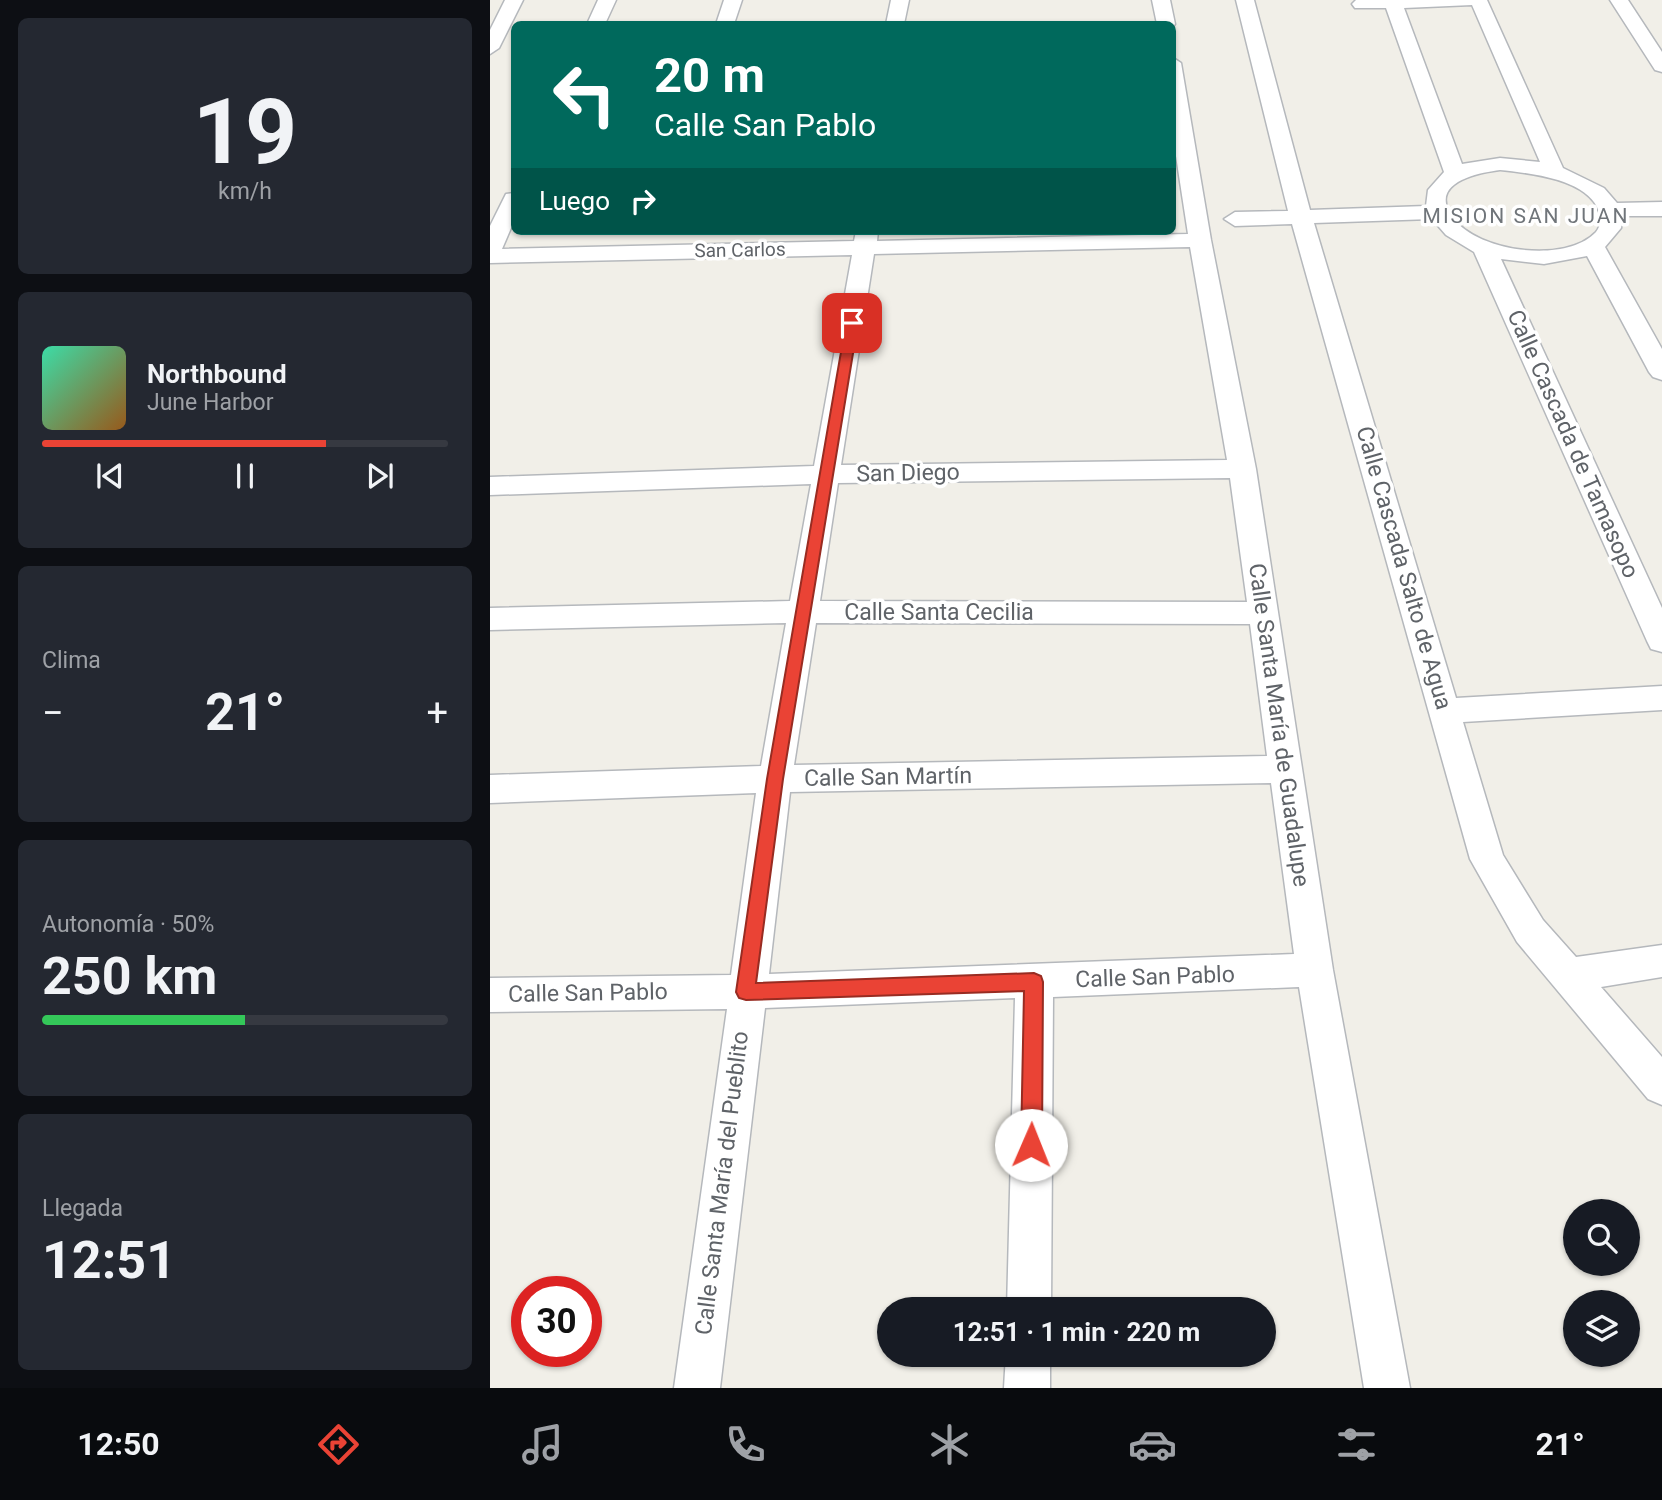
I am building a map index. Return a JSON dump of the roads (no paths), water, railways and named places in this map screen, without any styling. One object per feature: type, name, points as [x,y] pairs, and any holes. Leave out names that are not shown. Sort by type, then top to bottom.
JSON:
[{"type":"street","points":[[490,48],[498,18],[514,0]]},
{"type":"street","points":[[597,21],[607,0]]},
{"type":"street","points":[[726,21],[733,0]]},
{"type":"street","points":[[896,21],[900,0]]},
{"type":"street","points":[[1161,0],[1165,21]]},
{"type":"street","name":"Calle Cascada Salto de Agua","points":[[1245,0],[1301,217],[1487,859],[1530,931],[1662,1086]]},
{"type":"street","points":[[1361,4],[1477,0],[1554,171]]},
{"type":"street","points":[[1619,0],[1662,66]]},
{"type":"street","points":[[1393,3],[1455,174]]},
{"type":"street","name":"Calle Santa María de Guadalupe","points":[[1176,104],[1180,160],[1200,240],[1242,470],[1315,970],[1387,1388]]},
{"type":"street","points":[[1500,164],[1554,171],[1579,181],[1599,195],[1611,210],[1613,224],[1607,236],[1594,247],[1572,255],[1543,258],[1513,255],[1484,248],[1462,237],[1447,225],[1437,212],[1435,198],[1441,185],[1455,174],[1475,167],[1500,164]]},
{"type":"street","points":[[490,250],[511,205]]},
{"type":"street","points":[[1611,210],[1662,209]]},
{"type":"street","points":[[1235,219],[1437,212]]},
{"type":"street","name":"San Carlos","points":[[490,256],[866,239],[1200,240]]},
{"type":"street","name":"Calle Santa María del Pueblito","points":[[697,1388],[775,779],[866,239]]},
{"type":"street","points":[[1594,247],[1662,372]]},
{"type":"street","name":"Calle Cascada de Tamasopo","points":[[1484,248],[1662,641]]},
{"type":"street","name":"San Diego","points":[[490,486],[828,474],[1242,470]]},
{"type":"street","name":"Calle Santa Cecilia","points":[[490,619],[803,612],[1262,613]]},
{"type":"street","points":[[1446,711],[1662,698]]},
{"type":"street","name":"Calle San Martín","points":[[490,789],[775,779],[1287,769]]},
{"type":"street","points":[[1569,975],[1662,961]]},
{"type":"street","name":"Calle San Pablo","points":[[490,995],[746,992],[1315,970]]},
{"type":"street","points":[[1029,1297],[1034,982]]},
{"type":"street","points":[[1027,1388],[1028,1367]]},
{"type":"district","name":"MISION SAN JUAN","points":[[1526,216]]}]
